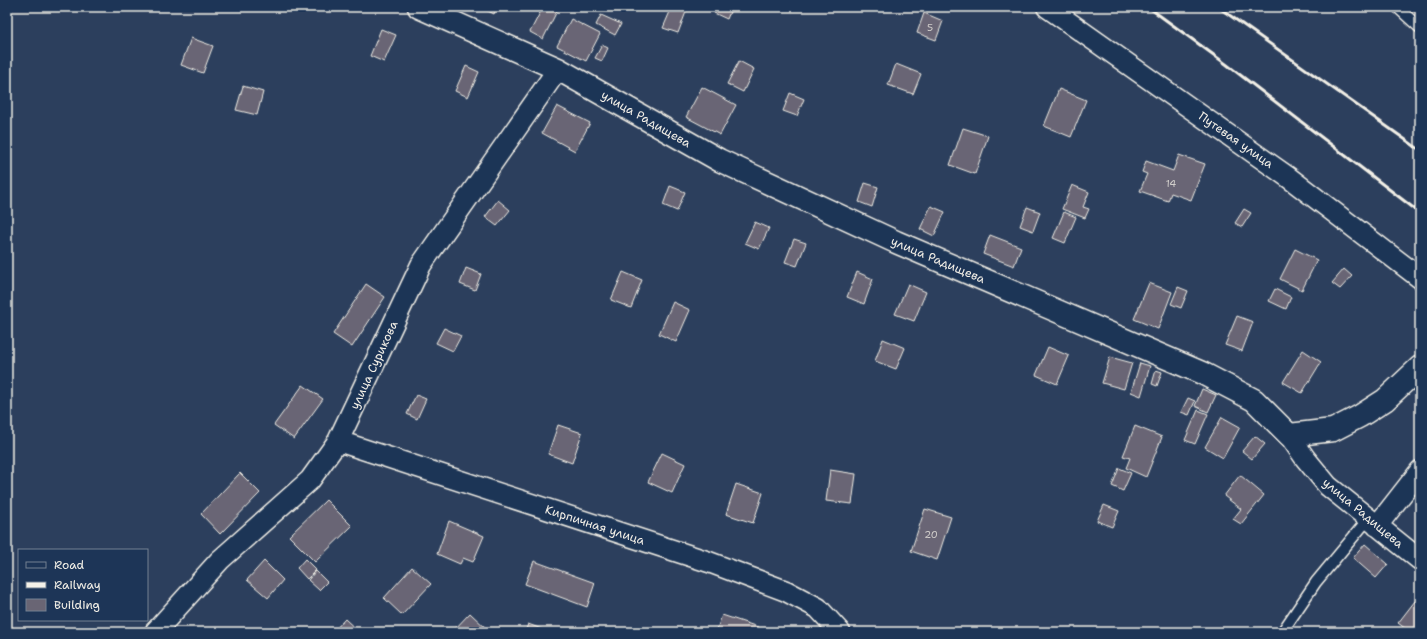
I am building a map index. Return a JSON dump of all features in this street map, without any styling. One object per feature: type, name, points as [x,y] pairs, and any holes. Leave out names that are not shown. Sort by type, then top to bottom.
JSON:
[{"type":"street","name":"улица Радищева","points":[[419,7],[558,69],[719,160],[896,242],[1202,372],[1254,400],[1288,435],[1328,486],[1420,560]]},
{"type":"street","name":"Путевая улица","points":[[1047,7],[1288,177],[1420,278]]},
{"type":"street","name":"улица Сурикова","points":[[155,632],[220,560],[310,480],[338,441],[421,265],[558,69]]},
{"type":"street","points":[[1288,435],[1333,430],[1360,416],[1385,400],[1420,367]]},
{"type":"street","name":"Кирпичная улица","points":[[338,441],[709,562],[786,591],[818,608],[840,632]]},
{"type":"street","points":[[1373,522],[1420,471]]},
{"type":"lane","points":[[1397,7],[1420,28]]},
{"type":"lane","points":[[1282,632],[1316,582],[1373,522]]},
{"type":"building","points":[[480,7],[497,7],[494,14]]},
{"type":"building","points":[[543,7],[559,7],[543,39],[530,32]]},
{"type":"building","points":[[672,7],[686,12],[678,33],[663,28]]},
{"type":"building","points":[[716,7],[732,7],[727,19],[714,13]]},
{"type":"building","points":[[924,13],[943,21],[936,40],[917,33]]},
{"type":"building","points":[[601,15],[621,24],[615,35],[596,25]]},
{"type":"building","points":[[571,19],[600,34],[586,61],[557,46]]},
{"type":"building","points":[[381,29],[396,35],[384,62],[370,56]]},
{"type":"building","points":[[191,38],[213,46],[203,73],[181,65]]},
{"type":"building","points":[[602,45],[608,48],[602,61],[595,58]]},
{"type":"building","points":[[739,61],[754,69],[743,92],[727,84]]},
{"type":"building","points":[[896,64],[921,74],[913,94],[888,85]]},
{"type":"building","points":[[466,66],[479,72],[468,97],[455,91]]},
{"type":"building","points":[[243,86],[263,92],[257,115],[236,110]]},
{"type":"building","points":[[702,87],[736,105],[720,135],[686,117]]},
{"type":"building","points":[[1059,89],[1086,100],[1071,137],[1044,126]]},
{"type":"building","points":[[790,93],[804,99],[797,116],[783,111]]},
{"type":"building","points":[[557,106],[590,123],[575,151],[542,133]]},
{"type":"building","points":[[963,128],[988,136],[975,174],[950,165]]},
{"type":"building","points":[[1179,155],[1205,164],[1191,200],[1171,193],[1168,201],[1140,191],[1147,174],[1142,172],[1146,161],[1173,171]]},
{"type":"building","points":[[865,183],[878,187],[872,207],[859,202]]},
{"type":"building","points":[[1072,185],[1089,192],[1083,207],[1089,209],[1085,218],[1062,209]]},
{"type":"building","points":[[670,186],[685,192],[677,211],[663,205]]},
{"type":"building","points":[[498,200],[510,210],[497,226],[485,217]]},
{"type":"building","points":[[931,206],[945,212],[934,236],[920,229]]},
{"type":"building","points":[[1027,207],[1040,212],[1033,231],[1020,226]]},
{"type":"building","points":[[1244,209],[1251,213],[1242,227],[1235,223]]},
{"type":"building","points":[[1064,212],[1076,217],[1065,243],[1053,238]]},
{"type":"building","points":[[755,222],[769,228],[759,249],[745,243]]},
{"type":"building","points":[[990,235],[1021,247],[1014,266],[983,254]]},
{"type":"building","points":[[794,239],[806,243],[797,266],[785,262]]},
{"type":"building","points":[[1295,249],[1317,260],[1302,290],[1280,279]]},
{"type":"building","points":[[466,268],[481,274],[475,290],[460,284]]},
{"type":"building","points":[[1344,269],[1352,276],[1340,289],[1332,283]]},
{"type":"building","points":[[623,272],[642,280],[631,308],[611,300]]},
{"type":"building","points":[[857,272],[873,279],[864,304],[847,297]]},
{"type":"building","points":[[1149,283],[1172,292],[1158,329],[1134,319]]},
{"type":"building","points":[[366,284],[385,297],[352,347],[333,334]]},
{"type":"building","points":[[908,284],[926,292],[914,321],[895,314]]},
{"type":"building","points":[[1178,287],[1188,291],[1181,308],[1171,304]]},
{"type":"building","points":[[1275,289],[1291,297],[1286,309],[1269,301]]},
{"type":"building","points":[[673,302],[690,310],[676,342],[659,334]]},
{"type":"building","points":[[1237,316],[1253,322],[1242,351],[1225,345]]},
{"type":"building","points":[[444,328],[461,336],[453,351],[436,343]]},
{"type":"building","points":[[883,339],[905,348],[896,369],[875,361]]},
{"type":"building","points":[[1048,347],[1069,356],[1057,384],[1036,375]]},
{"type":"building","points":[[1303,350],[1321,362],[1302,393],[1283,382]]},
{"type":"building","points":[[1110,357],[1132,363],[1124,389],[1102,383]]},
{"type":"building","points":[[1140,363],[1150,366],[1141,396],[1131,392]]},
{"type":"building","points":[[1156,370],[1162,372],[1157,386],[1152,384]]},
{"type":"building","points":[[303,385],[323,399],[294,439],[274,425]]},
{"type":"building","points":[[1202,389],[1216,395],[1208,412],[1195,406]]},
{"type":"building","points":[[416,395],[426,399],[417,419],[407,414]]},
{"type":"building","points":[[1188,398],[1195,401],[1189,415],[1181,412]]},
{"type":"building","points":[[1198,410],[1208,414],[1195,444],[1185,440]]},
{"type":"building","points":[[1222,417],[1240,427],[1223,458],[1205,447]]},
{"type":"building","points":[[558,425],[582,433],[572,463],[548,454]]},
{"type":"building","points":[[1135,426],[1162,437],[1146,477],[1126,468],[1130,458],[1123,456]]},
{"type":"building","points":[[1255,436],[1265,444],[1252,459],[1242,451]]},
{"type":"building","points":[[662,453],[685,464],[672,493],[648,482]]},
{"type":"building","points":[[1119,468],[1131,473],[1123,491],[1112,486]]},
{"type":"building","points":[[830,470],[856,474],[852,504],[826,501]]},
{"type":"building","points":[[240,473],[260,493],[220,534],[201,514]]},
{"type":"building","points":[[1240,475],[1264,495],[1241,524],[1233,519],[1241,509],[1224,496]]},
{"type":"building","points":[[736,484],[763,493],[753,523],[726,514]]},
{"type":"building","points":[[326,500],[352,526],[315,562],[289,536]]},
{"type":"building","points":[[1104,505],[1119,511],[1112,527],[1097,521]]},
{"type":"building","points":[[925,509],[951,517],[937,560],[911,551]]},
{"type":"building","points":[[449,521],[484,536],[473,562],[463,558],[460,564],[437,554]]},
{"type":"building","points":[[1365,544],[1388,564],[1376,578],[1353,558]]},
{"type":"building","points":[[305,559],[316,570],[307,579],[297,568]]},
{"type":"building","points":[[264,561],[283,580],[268,598],[247,580]]},
{"type":"building","points":[[534,561],[595,583],[587,607],[525,584]]},
{"type":"building","points":[[412,567],[431,584],[402,615],[384,598]]},
{"type":"building","points":[[316,571],[327,582],[319,590],[308,580]]},
{"type":"building","points":[[1415,601],[1420,605],[1420,628],[1417,632],[1410,632],[1398,623]]},
{"type":"building","points":[[470,613],[489,631],[452,632]]},
{"type":"building","points":[[722,615],[758,627],[757,632],[716,632]]},
{"type":"building","points":[[345,619],[359,632],[333,632]]},
{"type":"building","points":[[528,624],[550,632],[525,632]]},
{"type":"railway","points":[[1148,7],[1226,64],[1420,213]]},
{"type":"railway","points":[[1218,7],[1420,150]]}]
